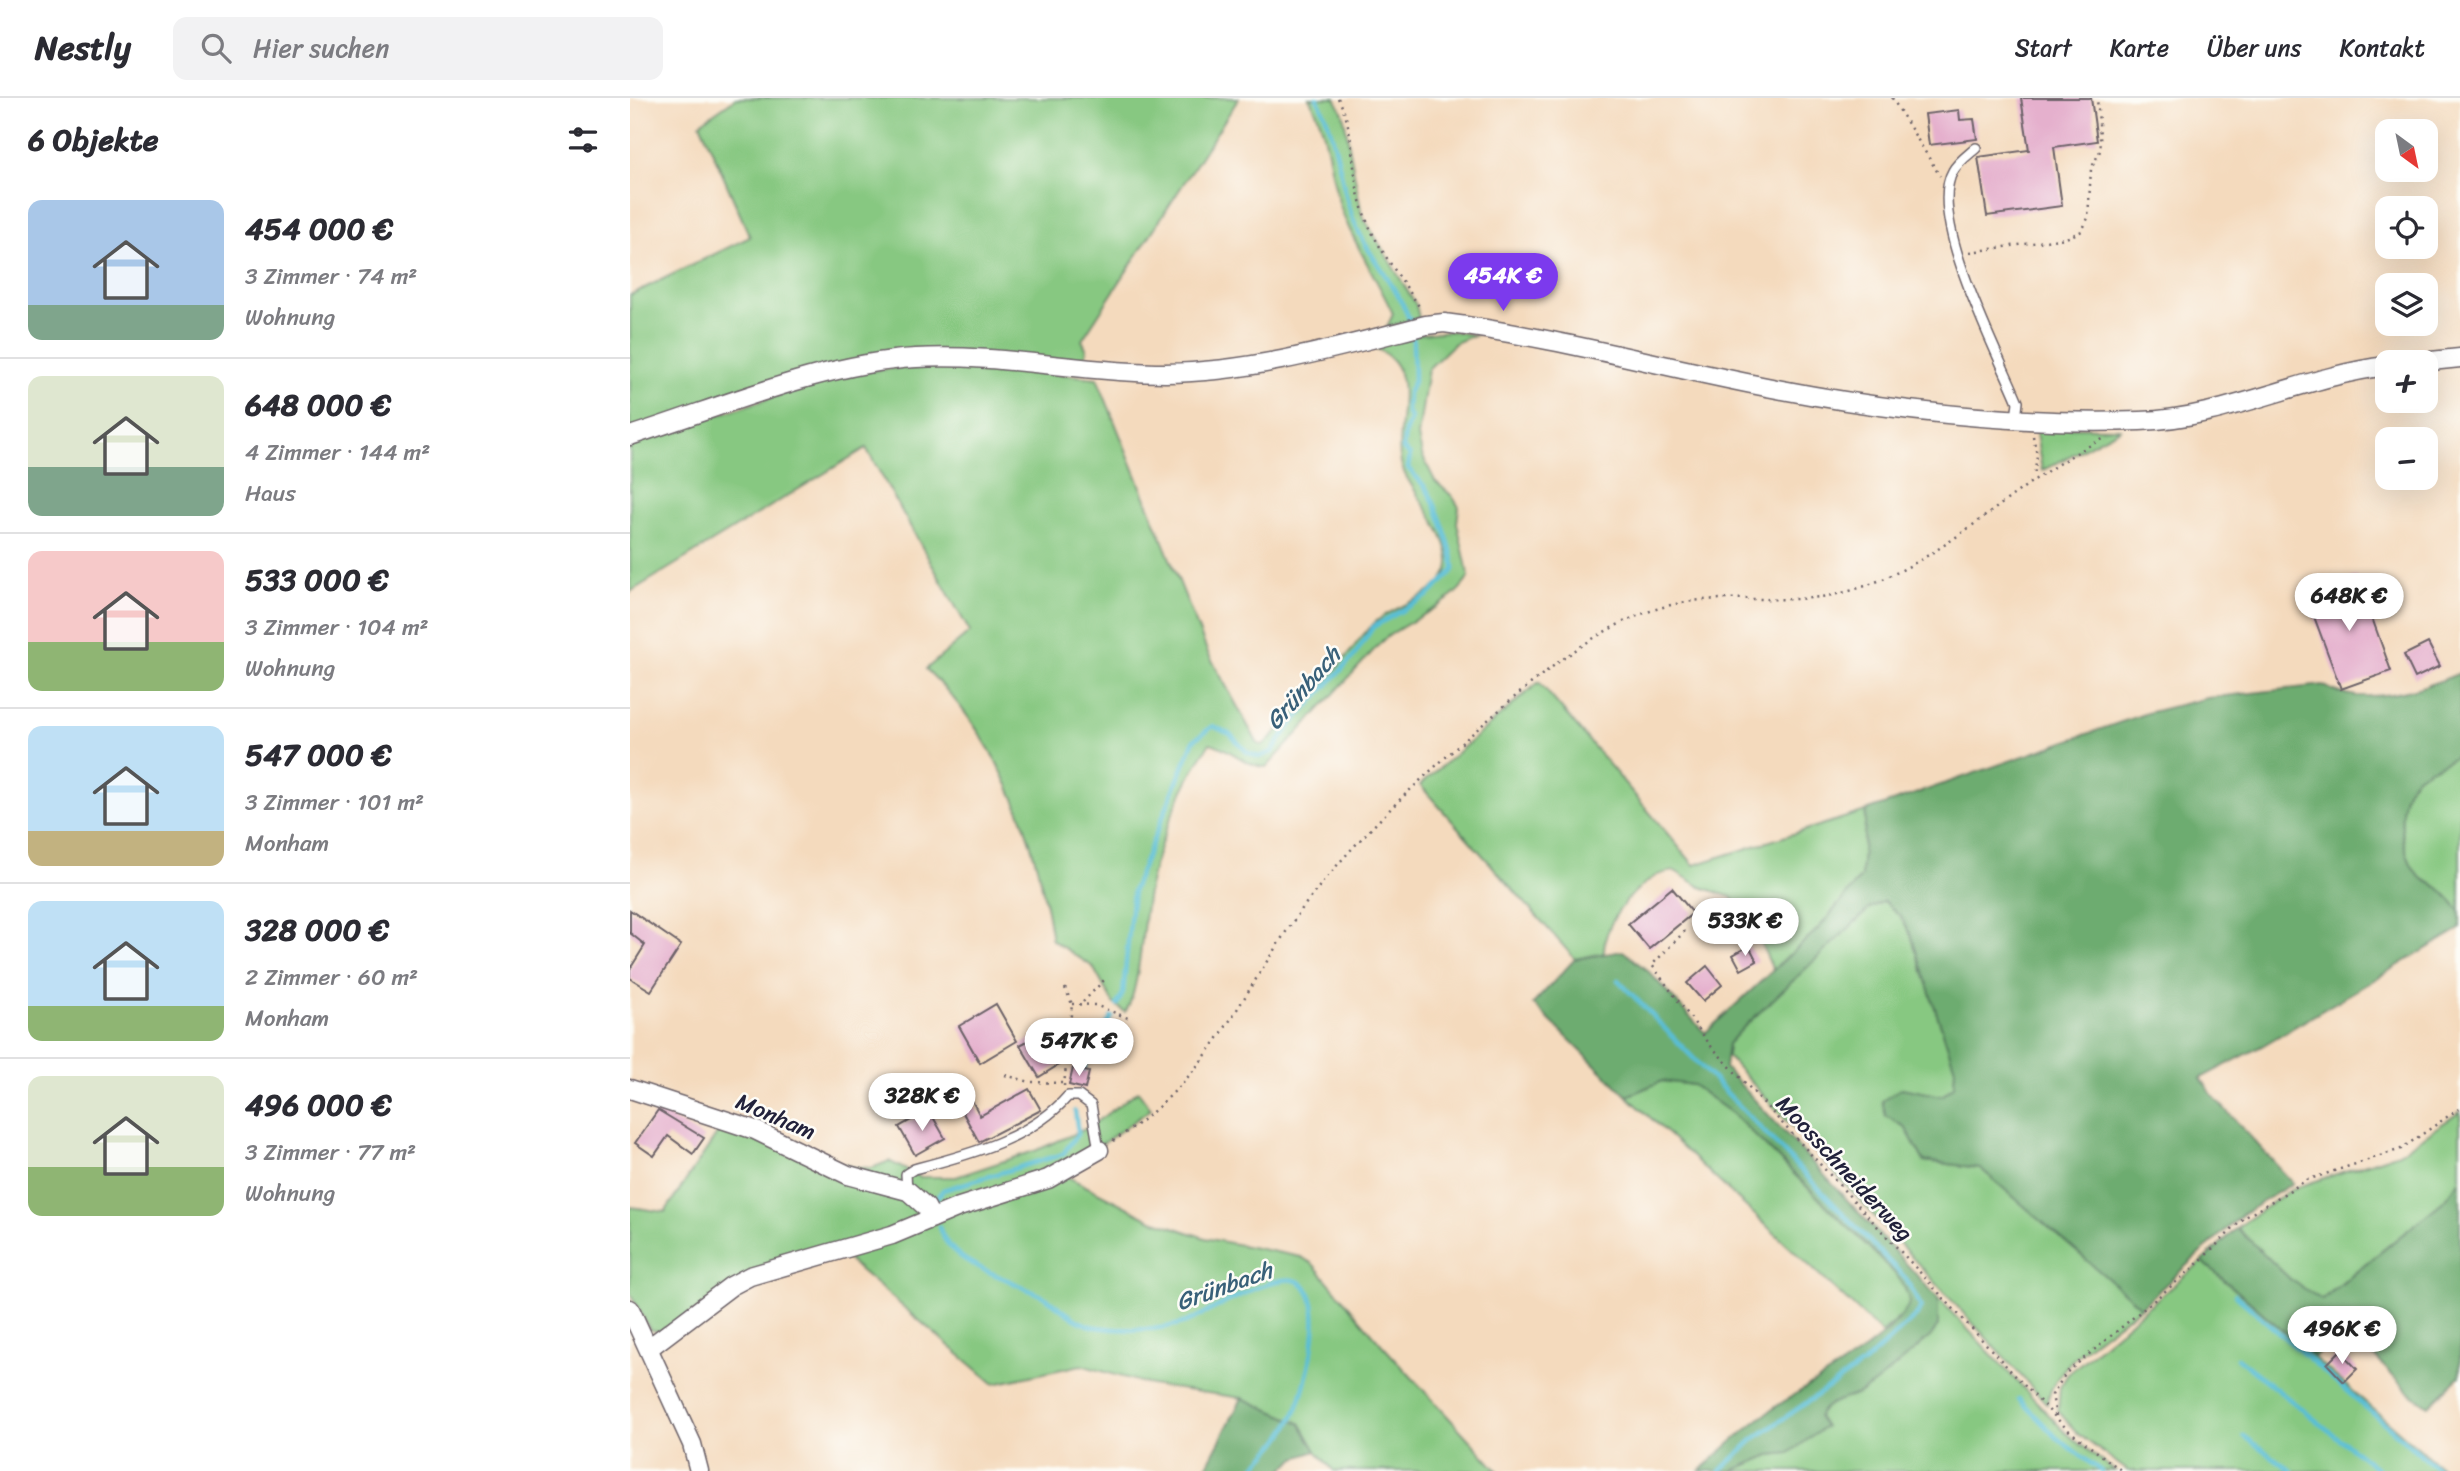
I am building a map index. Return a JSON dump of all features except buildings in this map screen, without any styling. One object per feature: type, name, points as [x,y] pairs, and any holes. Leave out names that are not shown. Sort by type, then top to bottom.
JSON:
[{"type":"street","points":[[630,436],[813,377],[887,361],[953,358],[1091,369],[1200,371],[1282,359],[1444,323],[1878,407],[2022,419],[2142,421],[2189,415],[2342,373],[2375,368]]},
{"type":"street","points":[[2438,360],[2460,358]]},
{"type":"street","name":"Monham","points":[[630,1089],[755,1130],[848,1175],[908,1191]]},
{"type":"street","points":[[649,1348],[731,1286],[750,1276],[892,1235],[932,1218],[1048,1179],[1098,1150]]},
{"type":"street","points":[[908,1191],[926,1207],[932,1218]]},
{"type":"street","points":[[630,1310],[692,1444],[699,1471]]},
{"type":"lane","points":[[1976,148],[1952,172],[1948,190],[1957,254],[2018,402],[2022,419]]},
{"type":"lane","points":[[908,1191],[906,1174],[914,1168],[990,1146],[1044,1119],[1068,1096],[1086,1098],[1091,1105],[1098,1150]]},
{"type":"path","points":[[1338,98],[1349,122],[1355,178],[1365,217],[1420,309],[1426,325]]},
{"type":"path","points":[[1892,98],[1948,190]]},
{"type":"path","points":[[1957,254],[2066,238],[2082,231],[2088,218],[2091,169],[2101,149],[2097,98]]},
{"type":"path","points":[[1098,1150],[1136,1127],[1196,1071],[1222,1037],[1296,918],[1379,820],[1483,724],[1574,652],[1616,625],[1667,606],[1715,600],[1800,601],[1858,589],[1921,559],[2022,492],[2033,480],[2037,473],[2037,455],[2022,419]]},
{"type":"path","points":[[2033,480],[2070,456],[2106,438]]},
{"type":"path","name":"Moosschneiderweg","points":[[1685,932],[1652,965],[1711,1046],[2057,1420],[2122,1471]]},
{"type":"path","points":[[1083,1002],[1105,979]]},
{"type":"path","points":[[1065,989],[1072,1004],[1063,1083],[1068,1096]]},
{"type":"path","points":[[1072,1004],[1083,1002],[1128,1018]]},
{"type":"path","points":[[1005,1075],[1030,1082],[1063,1083]]},
{"type":"path","points":[[2057,1420],[2052,1395],[2066,1373],[2192,1269],[2244,1218],[2307,1180],[2401,1149],[2460,1108]]},
{"type":"green space","points":[[736,98],[1239,98],[1082,340],[1087,350],[1084,362],[894,354],[630,432],[630,295],[750,237],[700,123]]},
{"type":"green space","points":[[1309,98],[1335,98],[1343,113],[1362,215],[1416,305],[1419,318],[1387,327],[1393,314],[1344,217],[1322,126]]},
{"type":"green space","points":[[1450,331],[1475,335],[1455,343],[1428,369],[1418,436],[1422,455],[1435,481],[1452,496],[1459,507],[1457,523],[1469,577],[1461,588],[1441,605],[1383,640],[1267,767],[1252,764],[1210,743],[1181,794],[1159,849],[1147,900],[1135,988],[1125,1012],[1113,1003],[1093,967],[1052,940],[1037,865],[1012,793],[976,727],[953,697],[926,669],[970,632],[866,448],[630,592],[630,443],[820,382],[869,371],[946,363],[1097,378],[1208,653],[1258,744],[1263,745],[1317,690],[1373,624],[1435,588],[1447,572],[1449,561],[1442,535],[1409,482],[1400,456],[1403,401],[1398,368],[1387,355],[1369,346],[1403,336]]},
{"type":"green space","points":[[2035,427],[2122,428],[2042,471]]},
{"type":"green space","points":[[2460,673],[2460,752],[2414,780],[2404,801],[2402,828],[2407,855],[2413,867],[2419,876],[2440,889],[2460,910],[2460,929],[2262,1046],[2201,1078],[2213,1096],[2293,1183],[2243,1214],[2141,1307],[1980,1168],[1924,1161],[1905,1127],[1886,1116],[1882,1101],[1902,1088],[1942,1096],[1954,1086],[1955,1069],[1911,935],[1900,916],[1884,901],[1870,908],[1744,1027],[1728,1044],[1725,1068],[1938,1298],[1938,1326],[1930,1337],[1877,1382],[1860,1393],[1826,1407],[1818,1417],[1825,1427],[1789,1453],[1770,1455],[1732,1471],[1700,1471],[1770,1411],[1866,1349],[1899,1319],[1910,1303],[1903,1285],[1892,1270],[1733,1114],[1693,1085],[1662,1081],[1627,1096],[1533,1004],[1575,959],[1623,951],[1649,972],[1705,1033],[1819,928],[1861,877],[1866,811],[2147,713],[2207,698],[2323,685],[2355,696],[2373,696],[2410,690]]},
{"type":"green space","points":[[1539,682],[1694,865],[1866,811],[1861,877],[1819,928],[1773,970],[1752,923],[1731,897],[1701,887],[1675,871],[1654,877],[1627,900],[1608,931],[1604,953],[1575,959],[1420,785]]},
{"type":"green space","points":[[2460,752],[2460,910],[2440,889],[2419,876],[2413,867],[2404,842],[2402,814],[2408,789],[2414,780]]},
{"type":"green space","points":[[1884,901],[1900,916],[1911,935],[1955,1068],[1954,1086],[1942,1096],[1902,1088],[1886,1116],[1905,1127],[1924,1161],[1980,1168],[2141,1307],[2071,1361],[2060,1374],[2047,1404],[1727,1056],[1728,1044],[1744,1026],[1870,908]]},
{"type":"green space","points":[[1662,1081],[1693,1085],[1733,1114],[1902,1280],[1910,1303],[1904,1313],[1882,1333],[1627,1096]]},
{"type":"green space","points":[[1138,1091],[1151,1109],[1078,1161],[1064,1175],[1150,1219],[1205,1238],[1301,1257],[1313,1264],[1382,1345],[1498,1471],[1334,1471],[1316,1451],[1300,1423],[1242,1398],[1151,1385],[1081,1365],[994,1384],[834,1248],[777,1263],[661,1331],[650,1330],[630,1293],[630,1207],[665,1212],[721,1128],[852,1167],[872,1168],[889,1161],[920,1177],[956,1177],[1037,1150],[1088,1128]]},
{"type":"green space","points":[[2460,1112],[2460,1180],[2446,1199],[2321,1300],[2290,1279],[2239,1230],[2239,1226],[2292,1189],[2399,1153]]},
{"type":"green space","points":[[2460,1180],[2460,1376],[2429,1406],[2417,1399],[2367,1349],[2345,1332],[2336,1336],[2314,1357],[2202,1261],[2239,1226],[2239,1230],[2290,1279],[2322,1300],[2446,1199]]},
{"type":"green space","points":[[2202,1261],[2445,1471],[2128,1471],[2078,1434],[2058,1411],[2060,1387],[2068,1374]]},
{"type":"green space","points":[[1938,1298],[2067,1434],[2115,1471],[1732,1471],[1770,1455],[1789,1453],[1824,1427],[1818,1417],[1826,1407],[1867,1388],[1938,1326]]},
{"type":"green space","points":[[1242,1398],[1300,1423],[1316,1451],[1296,1458],[1281,1471],[1204,1471]]},
{"type":"waterway","name":"Grünbach","points":[[1317,98],[1334,141],[1352,216],[1409,319]]},
{"type":"waterway","name":"Grünbach","points":[[1117,1005],[1123,993],[1133,890],[1194,740],[1213,726],[1230,734],[1247,752],[1259,757],[1272,752],[1289,727],[1354,656],[1373,627],[1429,595],[1454,570],[1448,541],[1435,506],[1425,487],[1408,468],[1410,455],[1403,449],[1405,432],[1411,418],[1407,413],[1408,393],[1414,381],[1413,339]]},
{"type":"waterway","points":[[1618,980],[1906,1279],[1921,1306],[1917,1315],[1864,1363],[1754,1439],[1720,1471]]},
{"type":"waterway","name":"Grünbach","points":[[1084,1069],[1091,1047],[1112,1017]]},
{"type":"waterway","name":"Grünbach","points":[[934,1202],[943,1190],[1063,1154],[1078,1133],[1075,1111]]},
{"type":"waterway","name":"Grünbach","points":[[939,1227],[951,1247],[968,1262],[1042,1296],[1076,1319],[1096,1327],[1129,1330],[1165,1327],[1186,1322],[1270,1283],[1294,1280],[1306,1287],[1312,1301],[1313,1341],[1300,1401],[1281,1437],[1250,1471]]},
{"type":"waterway","points":[[2235,1295],[2440,1471]]},
{"type":"waterway","points":[[2237,1358],[2380,1471]]},
{"type":"waterway","points":[[2019,1399],[2057,1438],[2101,1471]]},
{"type":"waterway","points":[[2244,1436],[2292,1471]]}]
